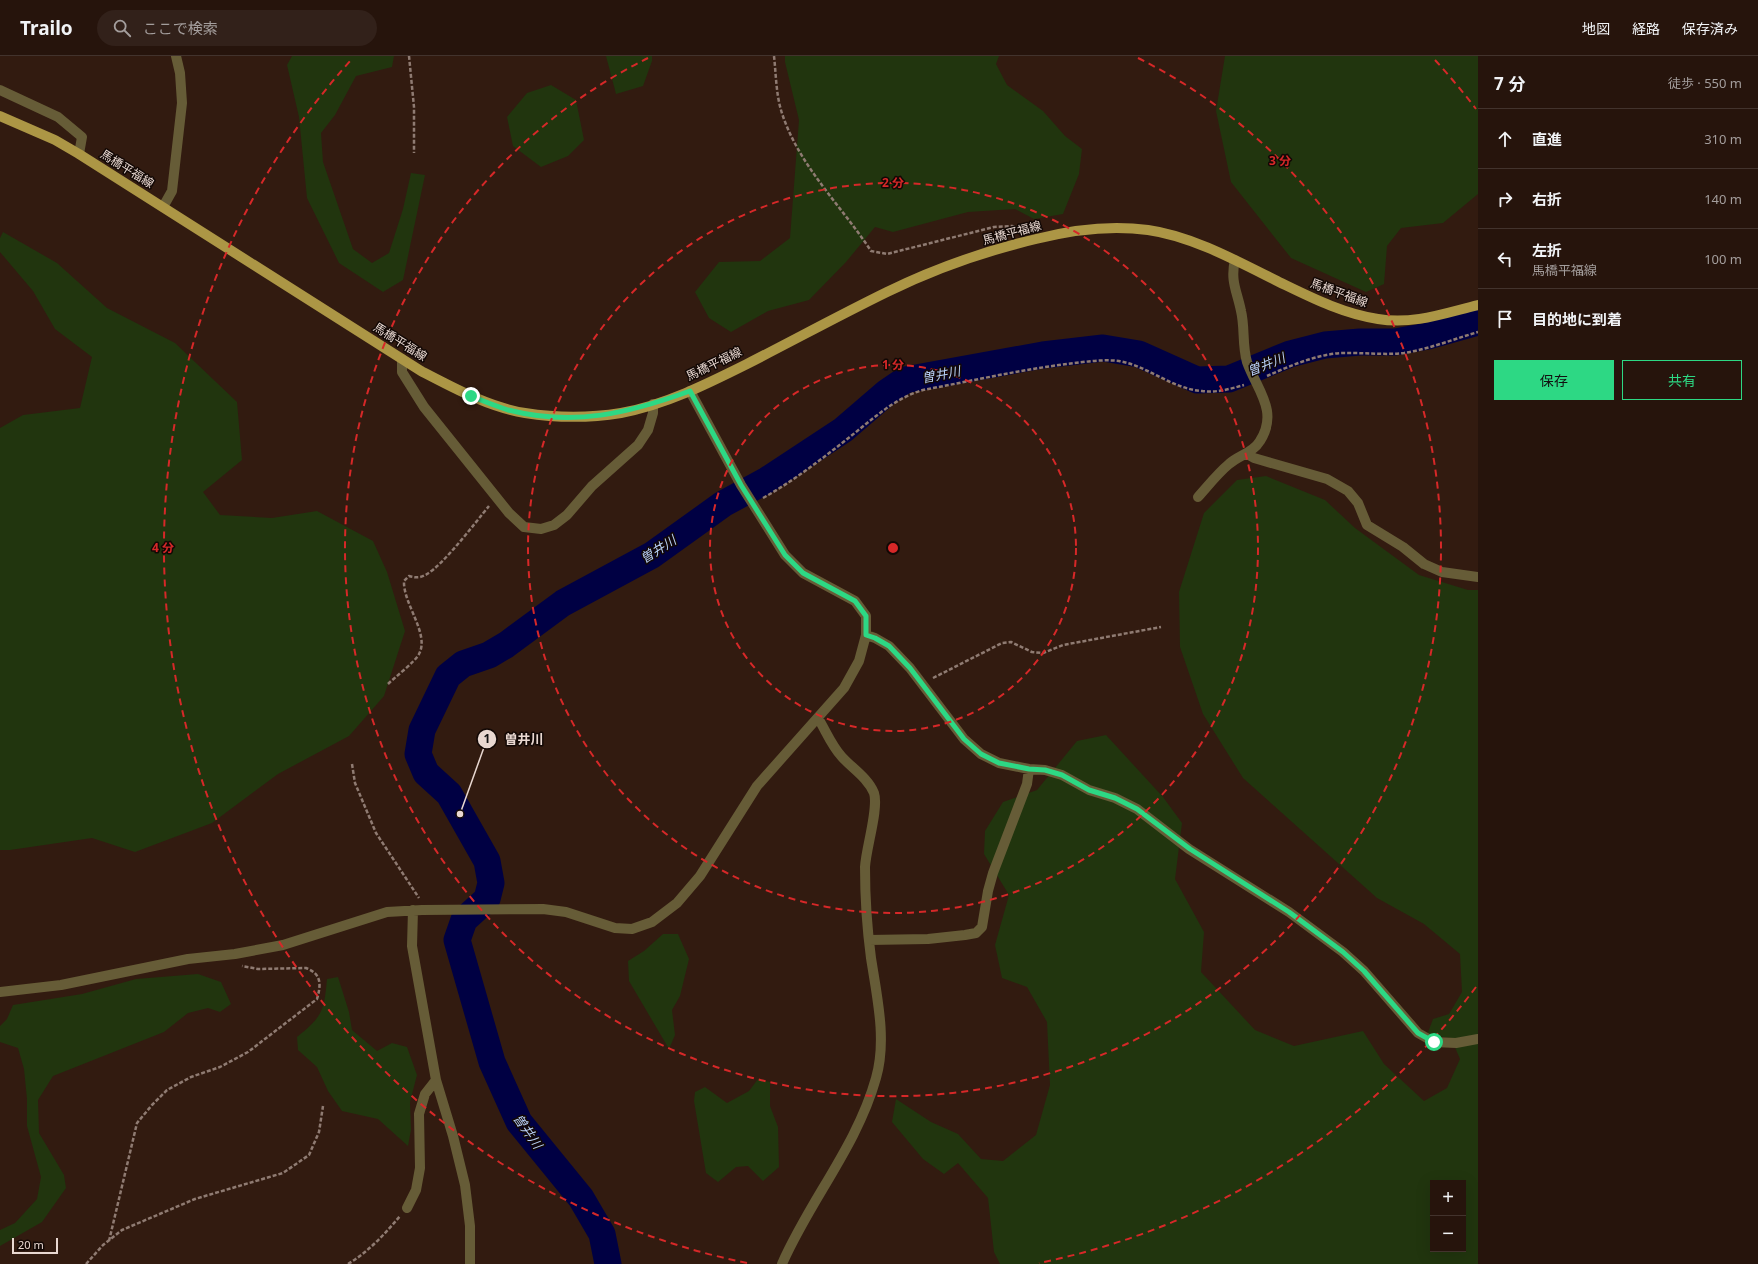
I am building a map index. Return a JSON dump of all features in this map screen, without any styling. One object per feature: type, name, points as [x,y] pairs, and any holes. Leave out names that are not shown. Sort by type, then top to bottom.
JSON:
[{"type":"main road","name":"馬橋平福線","points":[[0,116],[55,140],[421,371],[471,396],[507,409],[524,413],[552,416],[590,416],[622,412],[653,404],[690,391],[935,269],[1036,239],[1073,232],[1114,229],[1149,230],[1182,238],[1235,260],[1317,300],[1354,314],[1378,319],[1399,321],[1426,318],[1478,305]]},
{"type":"street","points":[[163,207],[172,191],[182,103],[180,73],[176,56]]},
{"type":"street","points":[[0,90],[58,117],[82,137],[78,154]]},
{"type":"street","points":[[1198,497],[1230,462],[1247,454],[1259,443],[1267,429],[1268,411],[1245,352],[1241,310],[1234,286],[1233,271],[1235,260]]},
{"type":"street","points":[[402,359],[402,372],[424,407],[496,496],[524,527],[541,529],[554,525],[567,515],[592,486],[638,445],[648,430],[653,413],[653,404]]},
{"type":"street","points":[[0,992],[61,985],[188,959],[235,954],[283,945],[387,912],[417,910],[543,909],[566,912],[614,928],[632,929],[652,922],[677,903],[700,876],[757,786],[844,688],[859,662],[866,635],[866,616],[855,601],[803,573],[785,555],[741,485],[690,391]]},
{"type":"street","points":[[1247,454],[1254,458],[1327,479],[1348,491],[1358,504],[1367,526],[1403,547],[1424,564],[1442,572],[1478,577]]},
{"type":"street","points":[[866,635],[889,646],[922,684],[964,739],[981,754],[999,763],[1029,769],[1045,770],[1062,775],[1089,790],[1115,798],[1137,809],[1190,849],[1289,912],[1343,952],[1364,971],[1418,1033],[1434,1042],[1456,1044],[1478,1039]]},
{"type":"street","points":[[782,1264],[835,1166],[854,1136],[876,1078],[880,1057],[881,1030],[869,940],[865,867],[867,846],[876,803],[870,785],[842,757],[830,742],[818,718]]},
{"type":"street","points":[[869,940],[928,939],[965,935],[976,933],[982,927],[988,891],[1027,784],[1029,769]]},
{"type":"street","points":[[417,910],[412,946],[436,1080],[454,1136],[465,1185],[470,1226],[470,1264]]},
{"type":"street","points":[[407,1208],[416,1190],[420,1168],[419,1114],[425,1094],[436,1080]]},
{"type":"path","points":[[409,56],[414,107],[414,153]]},
{"type":"path","points":[[774,56],[781,110],[800,154],[853,224],[871,251],[887,254],[994,227],[1012,226],[1026,230],[1036,239]]},
{"type":"path","points":[[751,502],[817,462],[892,404],[908,394],[923,390],[1044,367],[1118,361],[1141,367],[1172,382],[1200,392],[1216,391],[1323,356],[1348,352],[1367,354],[1404,353],[1429,348],[1478,332]]},
{"type":"path","points":[[388,684],[419,654],[422,637],[404,591],[404,581],[409,576],[418,578],[428,574],[439,564],[496,496]]},
{"type":"path","points":[[922,684],[1002,643],[1011,642],[1032,652],[1043,654],[1063,645],[1162,627]]},
{"type":"path","points":[[352,764],[355,783],[376,833],[418,895],[417,910]]},
{"type":"path","points":[[109,1241],[136,1123],[168,1090],[191,1077],[220,1068],[248,1052],[317,999],[320,989],[320,979],[314,971],[306,968],[258,969],[242,966],[237,962],[235,954]]},
{"type":"path","points":[[86,1264],[122,1230],[195,1199],[283,1173],[309,1154],[319,1132],[323,1106]]},
{"type":"path","points":[[348,1264],[357,1259],[385,1234],[407,1208]]},
{"type":"green space","points":[[292,56],[394,56],[392,67],[356,76],[335,115],[321,133],[323,162],[353,249],[372,263],[389,253],[403,209],[411,173],[425,175],[403,280],[383,292],[339,263],[307,198],[299,117],[287,65]]},
{"type":"green space","points":[[606,56],[652,56],[652,61],[643,86],[616,94]]},
{"type":"green space","points":[[785,56],[999,56],[996,64],[1007,85],[1043,111],[1065,136],[1082,149],[1079,174],[1063,214],[1034,219],[1015,209],[968,212],[893,232],[875,227],[846,262],[809,300],[768,311],[731,332],[709,318],[695,292],[719,262],[760,261],[790,238],[799,120],[785,62]]},
{"type":"green space","points":[[1225,56],[1478,56],[1478,194],[1443,223],[1401,228],[1387,246],[1384,284],[1366,292],[1291,258],[1231,182],[1216,111]]},
{"type":"green space","points":[[551,85],[576,100],[584,140],[568,156],[541,167],[513,146],[507,117],[527,93]]},
{"type":"green space","points":[[3,232],[57,263],[107,308],[175,343],[237,402],[242,460],[203,492],[220,515],[272,518],[317,511],[373,541],[387,572],[405,631],[384,696],[349,736],[278,774],[212,823],[135,852],[92,838],[10,850],[0,850],[0,428],[23,415],[80,408],[92,357],[55,329],[33,291],[0,252],[0,238]]},
{"type":"green space","points":[[1266,476],[1325,500],[1355,528],[1419,575],[1468,590],[1478,590],[1478,1264],[1000,1264],[994,1252],[988,1198],[958,1163],[944,1174],[923,1159],[892,1122],[896,1099],[931,1122],[958,1134],[981,1159],[1003,1161],[1036,1135],[1050,1085],[1047,1022],[1027,987],[1002,978],[995,945],[1009,895],[984,854],[985,831],[1003,802],[1037,790],[1077,741],[1106,735],[1163,797],[1182,823],[1175,879],[1204,932],[1201,972],[1255,1030],[1294,1046],[1363,1031],[1384,1064],[1424,1101],[1447,1088],[1460,1059],[1451,1038],[1427,1035],[1433,1019],[1449,1014],[1462,992],[1460,954],[1424,924],[1377,898],[1243,778],[1203,714],[1180,647],[1179,592],[1204,513],[1237,480]]},
{"type":"green space","points":[[663,934],[678,934],[689,959],[680,996],[672,1010],[675,1035],[669,1049],[629,981],[628,961],[644,951]]},
{"type":"green space","points":[[198,974],[221,982],[231,1004],[220,1012],[208,1008],[188,1013],[164,1032],[53,1076],[38,1100],[39,1133],[64,1175],[66,1188],[42,1222],[0,1246],[0,1230],[15,1223],[37,1199],[41,1177],[27,1126],[27,1099],[24,1069],[18,1048],[0,1042],[0,1026],[7,1019],[13,1005],[82,994],[136,979]]},
{"type":"green space","points":[[338,977],[349,1012],[352,1030],[377,1051],[392,1043],[407,1047],[417,1075],[410,1102],[411,1130],[408,1146],[378,1119],[342,1111],[328,1091],[317,1067],[298,1050],[297,1037],[312,1024],[321,1012],[325,999],[327,979]]},
{"type":"green space","points":[[758,1079],[770,1082],[770,1106],[778,1127],[779,1167],[763,1181],[748,1166],[736,1167],[718,1182],[706,1173],[694,1101],[695,1092],[705,1087],[727,1103],[749,1091]]},
{"type":"waterway","name":"曽井川","points":[[608,1264],[602,1234],[581,1198],[519,1122],[492,1062],[457,940],[464,920],[487,899],[491,883],[487,861],[449,794],[426,773],[418,754],[422,730],[448,676],[463,664],[489,655],[506,645],[563,603],[652,555],[723,504],[767,480],[843,430],[886,393],[905,380],[1043,355],[1103,348],[1139,354],[1197,380],[1229,379],[1290,354],[1325,345],[1360,342],[1395,342],[1428,336],[1478,322]]},
{"type":"place","name":"曽井川","points":[[460,814]]},
{"type":"route","points":[[471,396],[507,409],[524,413],[552,416],[590,416],[622,412],[653,404],[690,391],[741,485],[785,555],[803,573],[823,582],[855,601],[866,616],[866,635],[889,646],[910,668],[964,739],[981,754],[999,763],[1029,769],[1045,770],[1062,775],[1089,790],[1115,798],[1137,809],[1190,849],[1289,912],[1343,952],[1364,971],[1402,1017],[1418,1033],[1434,1042]]}]
